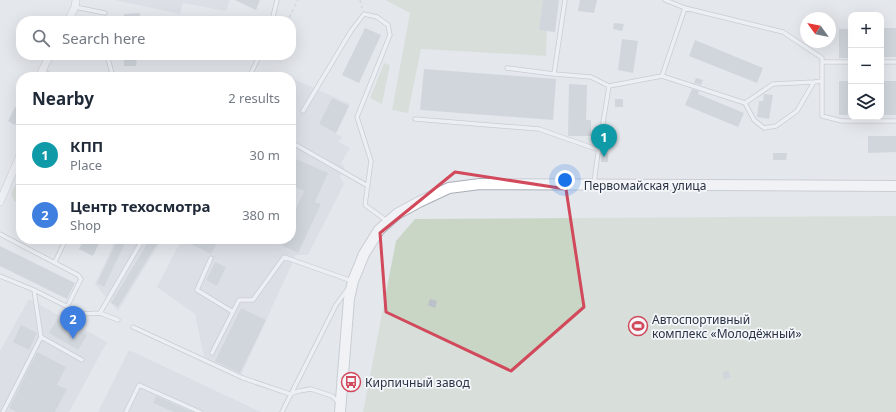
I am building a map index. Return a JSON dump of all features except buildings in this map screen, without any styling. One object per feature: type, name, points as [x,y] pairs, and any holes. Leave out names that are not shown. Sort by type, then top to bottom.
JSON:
[{"type":"street","points":[[70,16],[75,3]]},
{"type":"street","points":[[41,72],[47,60]]},
{"type":"street","points":[[0,202],[16,165]]},
{"type":"street","name":"Первомайская улица","points":[[340,408],[349,299],[353,281],[364,254],[379,230],[397,214],[449,188],[480,184],[896,186]]},
{"type":"lane","points":[[273,16],[276,0]]},
{"type":"lane","points":[[554,74],[565,0]]},
{"type":"lane","points":[[665,0],[685,8],[783,32],[822,58],[822,116],[842,121],[896,121]]},
{"type":"lane","points":[[75,3],[105,13]]},
{"type":"lane","points":[[662,76],[685,8]]},
{"type":"lane","points":[[303,111],[351,31],[364,14],[377,17],[388,25],[390,35],[357,117],[371,161],[365,205],[388,222]]},
{"type":"lane","points":[[108,60],[112,72]]},
{"type":"lane","points":[[252,72],[258,60]]},
{"type":"lane","points":[[822,62],[848,62]]},
{"type":"lane","points":[[884,62],[896,62]]},
{"type":"lane","points":[[507,68],[591,77],[609,86],[662,76],[745,103],[754,120],[764,128],[776,126],[797,111],[814,82]]},
{"type":"lane","points":[[745,103],[773,84],[822,81]]},
{"type":"lane","points":[[594,185],[609,86]]},
{"type":"lane","points":[[415,119],[539,129],[599,150]]},
{"type":"lane","points":[[296,145],[368,186]]},
{"type":"lane","points":[[0,234],[16,242]]},
{"type":"lane","points":[[20,244],[78,275],[81,279],[67,307]]},
{"type":"lane","points":[[55,262],[64,244]]},
{"type":"lane","points":[[100,313],[140,244]]},
{"type":"lane","points":[[211,258],[197,290],[233,312]]},
{"type":"lane","points":[[212,353],[239,300],[253,300],[284,258],[353,281],[336,305],[282,412]]},
{"type":"lane","points":[[0,276],[34,290],[82,314],[100,313],[118,320]]},
{"type":"lane","points":[[3,412],[41,337],[34,290]]},
{"type":"lane","points":[[133,327],[243,378],[290,394],[312,389],[332,396],[340,408]]},
{"type":"lane","points":[[41,337],[82,360]]},
{"type":"lane","points":[[126,412],[139,385],[200,412]]},
{"type":"path","points":[[290,16],[298,0]]},
{"type":"path","points":[[360,0],[364,14]]},
{"type":"path","points":[[274,13],[280,16]]},
{"type":"highlighted area","points":[[455,172],[566,189],[584,307],[511,371],[386,312],[380,233]]},
{"type":"shaded area","points":[[115,0],[230,0],[226,11],[183,3],[180,14]]},
{"type":"shaded area","points":[[296,80],[350,104],[336,134],[342,137],[339,142],[350,148],[341,163],[345,168],[340,177],[344,184],[308,255],[296,255],[241,375],[204,357],[195,314],[157,287],[179,244],[296,244]]},
{"type":"shaded area","points":[[114,244],[159,244],[118,311],[95,284]]},
{"type":"shaded area","points":[[29,299],[107,342],[69,412],[0,412],[0,351]]},
{"type":"shaded area","points":[[129,350],[261,412],[98,412]]},
{"type":"green space","points":[[385,0],[548,0],[546,56],[421,49],[408,113],[392,110],[410,13]]},
{"type":"green space","points":[[384,63],[390,65],[382,104],[370,98]]},
{"type":"green space","points":[[16,184],[16,202],[14,201],[11,194]]},
{"type":"green space","name":"Автоспортивный комплекс «Молодёжный»","points":[[896,216],[896,412],[363,412],[396,241],[415,219]]},
{"type":"place","name":"КПП","points":[[604,157]]},
{"type":"place","name":"Автоспортивный комплекс «Молодёжный»","points":[[638,326]]},
{"type":"place","name":"Центр техосмотра","points":[[73,339]]},
{"type":"place","name":"Кирпичный завод","points":[[351,382]]}]
